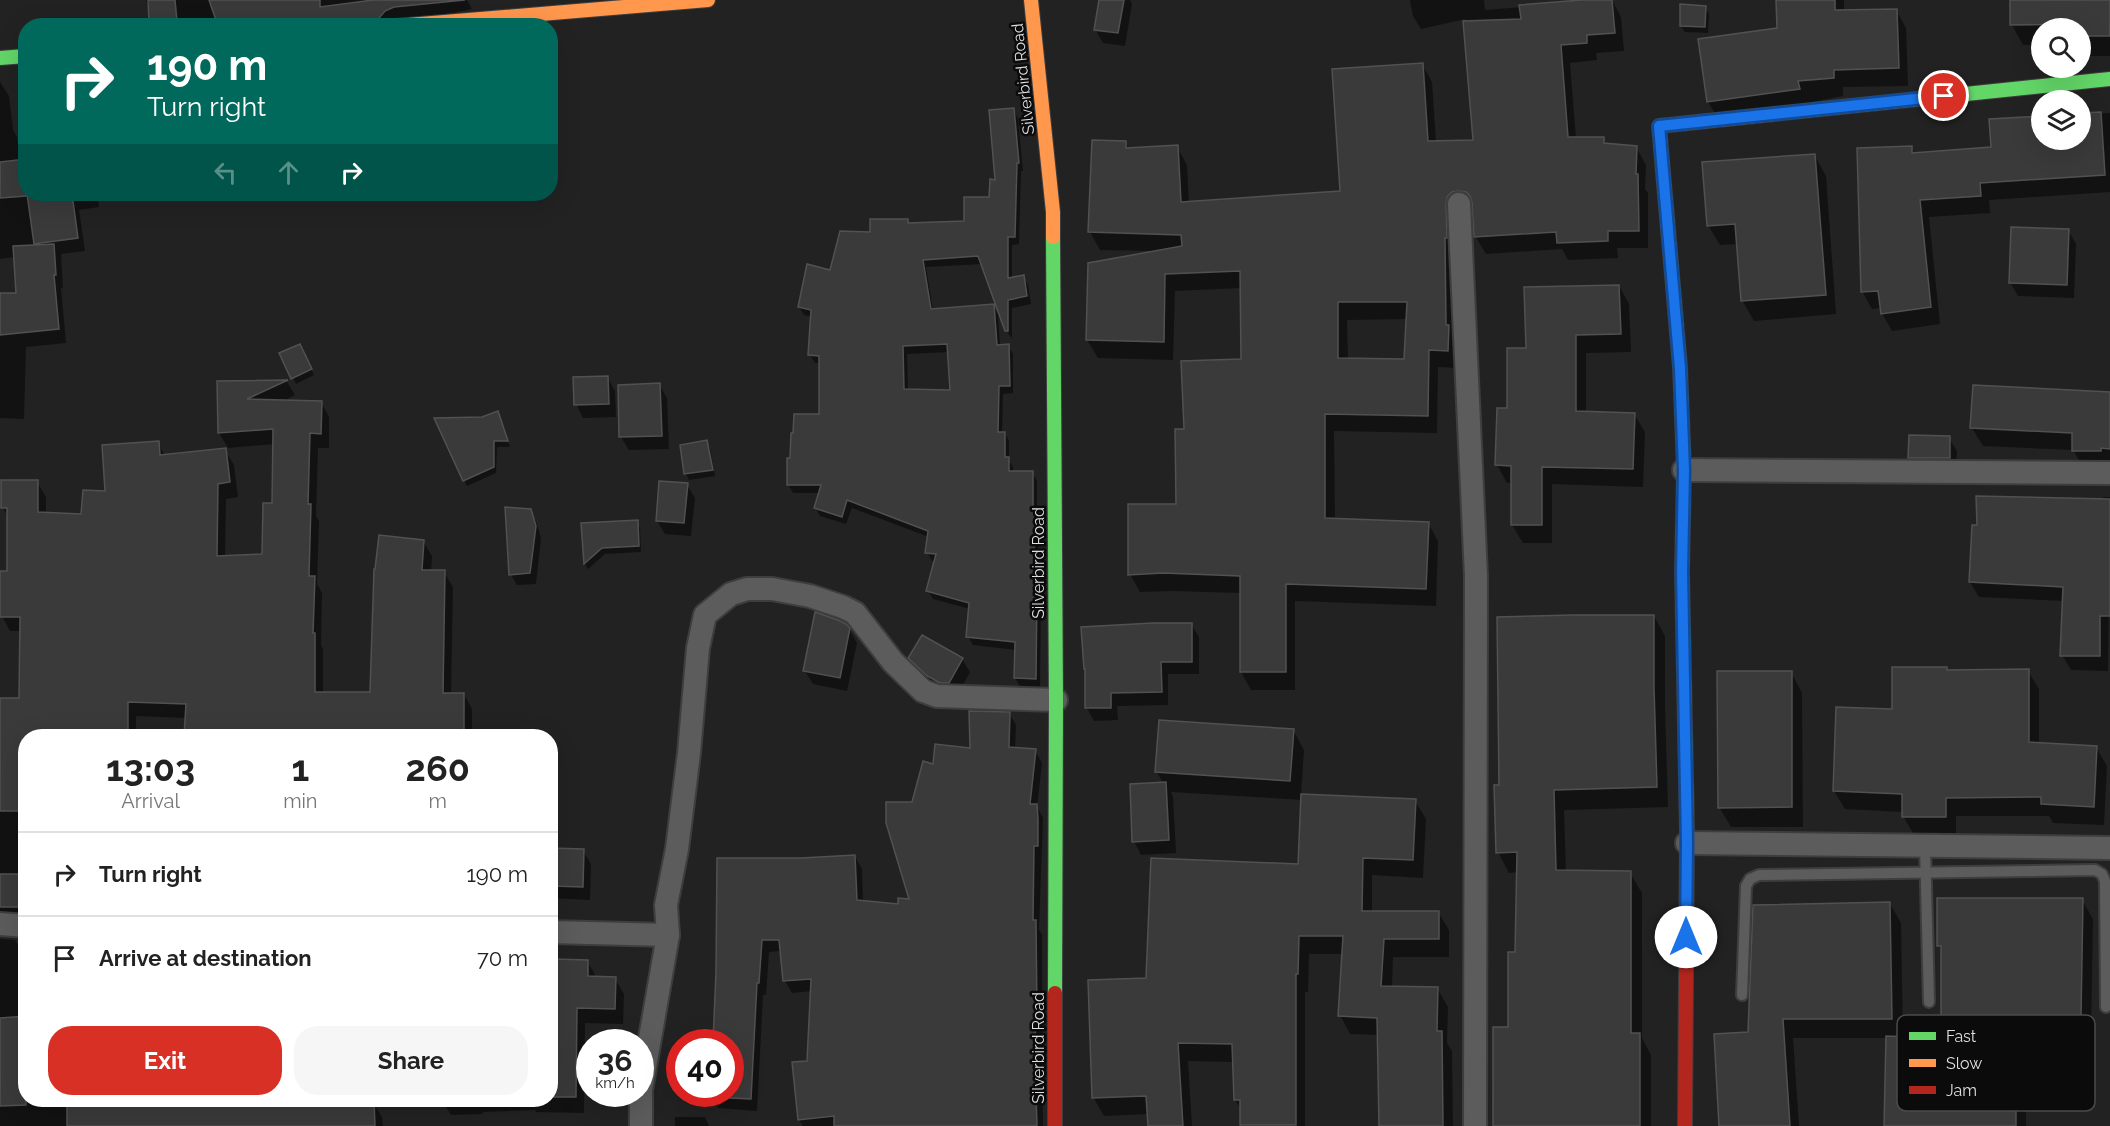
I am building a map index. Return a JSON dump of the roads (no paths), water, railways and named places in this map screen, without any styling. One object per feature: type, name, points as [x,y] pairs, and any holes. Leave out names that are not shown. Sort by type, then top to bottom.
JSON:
[{"type":"main road","points":[[492,18],[708,0]]},
{"type":"main road","name":"Silverbird Road","points":[[1031,0],[1053,212],[1056,700],[1055,1126]]},
{"type":"main road","points":[[0,58],[18,57]]},
{"type":"main road","points":[[1684,1126],[1687,843],[1682,572],[1684,470],[1680,368],[1659,126],[2110,79]]},
{"type":"street","points":[[1459,204],[1476,576],[1475,1126]]},
{"type":"street","points":[[1684,470],[2110,473]]},
{"type":"street","points":[[641,1126],[641,1090],[668,935],[666,904],[677,849],[689,753],[700,632],[705,615],[731,594],[747,588],[772,588],[810,596],[855,613],[893,662],[923,691],[937,696],[1056,700]]},
{"type":"street","points":[[1687,843],[2110,848]]},
{"type":"street","points":[[0,924],[18,925]]},
{"type":"street","points":[[558,932],[668,935]]},
{"type":"lane","points":[[1925,846],[1929,1002]]},
{"type":"lane","points":[[1742,995],[1746,886],[1750,879],[1759,875],[2095,870],[2102,874],[2104,881],[2106,1007]]}]
